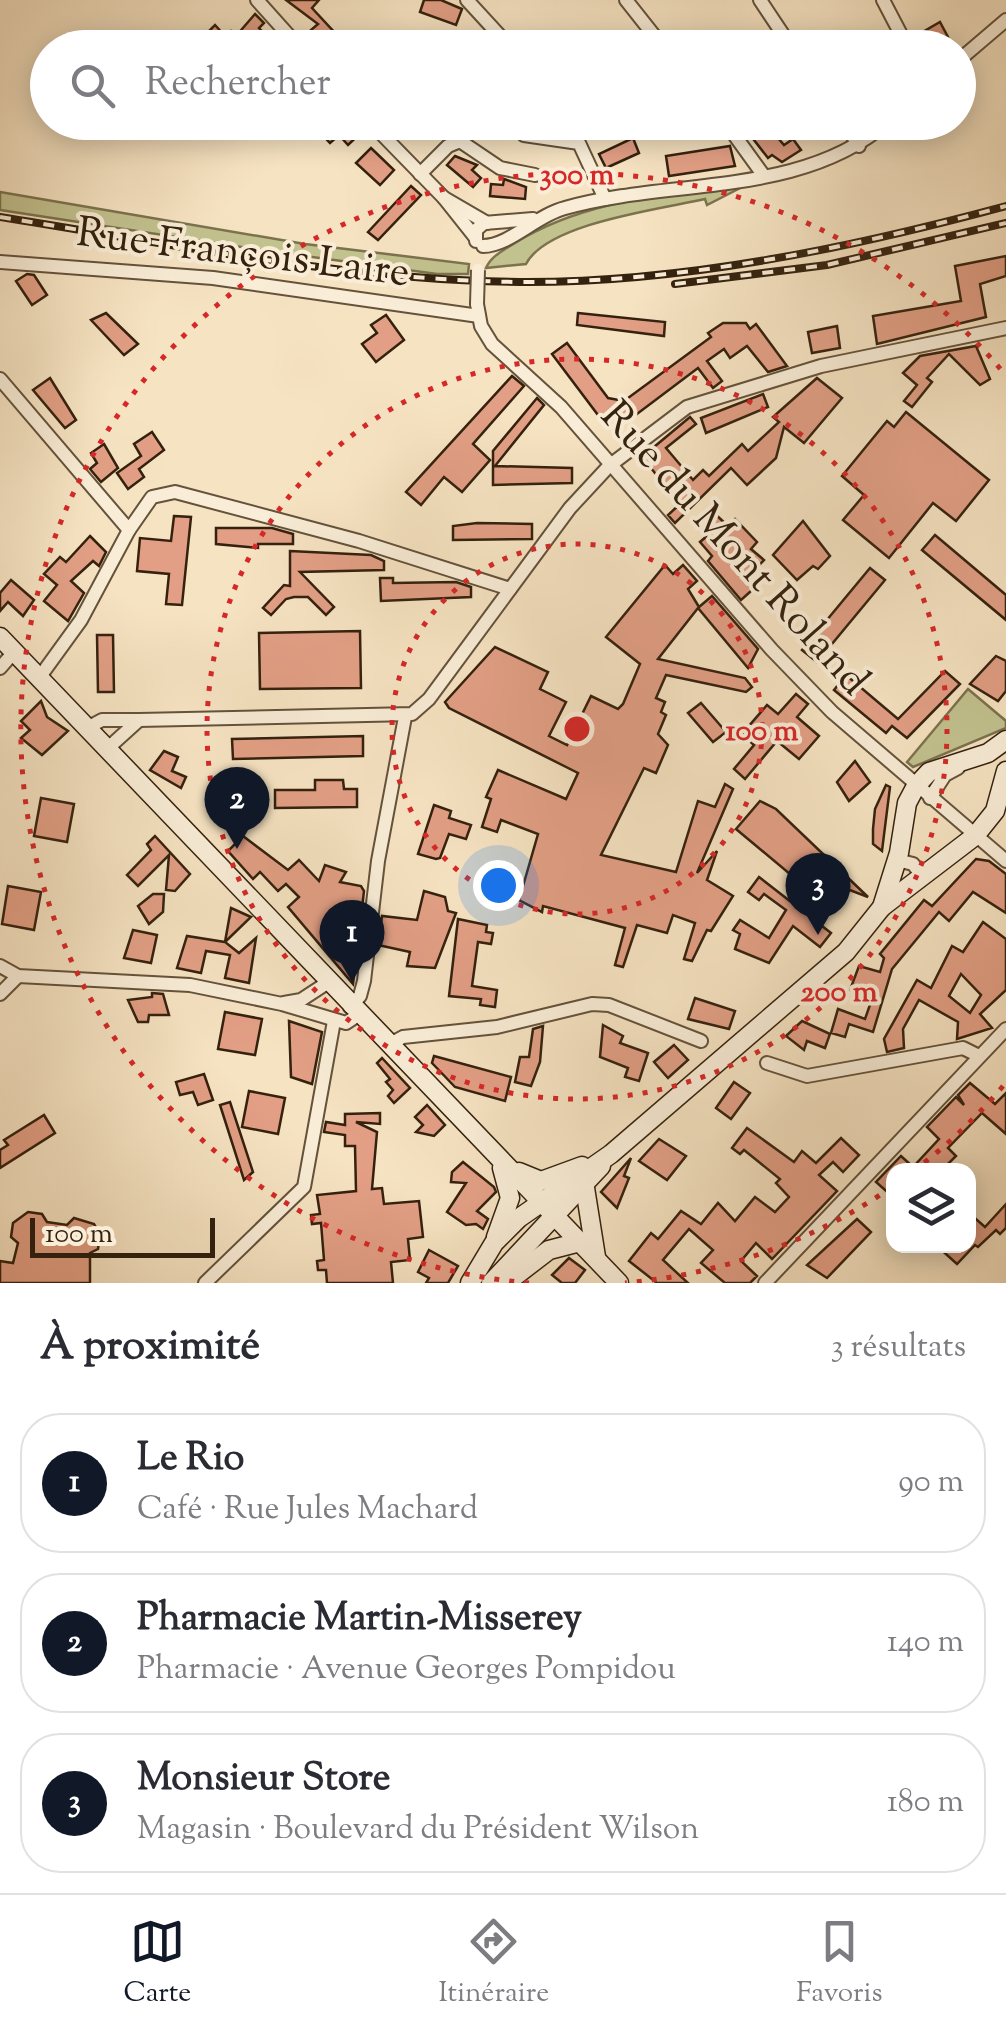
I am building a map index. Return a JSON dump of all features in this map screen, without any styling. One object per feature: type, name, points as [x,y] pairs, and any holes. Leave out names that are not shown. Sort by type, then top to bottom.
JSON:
[{"type":"main road","points":[[0,637],[354,1011],[619,1283]]},
{"type":"main road","points":[[882,907],[894,869],[904,812],[923,792],[928,772],[988,753],[1006,740]]},
{"type":"main road","points":[[494,1243],[541,1203],[610,1154],[828,970],[882,907],[976,836],[995,811],[1006,770]]},
{"type":"main road","points":[[499,1158],[524,1176],[541,1181],[610,1154]]},
{"type":"main road","points":[[492,1283],[586,1188],[610,1154]]},
{"type":"main road","points":[[470,1283],[494,1243],[510,1198],[499,1158]]},
{"type":"main road","points":[[586,1188],[596,1258]]},
{"type":"main road","points":[[481,1283],[538,1214],[541,1203]]},
{"type":"main road","points":[[506,1283],[541,1254],[580,1242]]},
{"type":"street","points":[[256,0],[284,30]]},
{"type":"street","points":[[466,0],[494,30]]},
{"type":"street","points":[[626,0],[650,30]]},
{"type":"street","points":[[760,0],[780,30]]},
{"type":"street","points":[[883,0],[899,30]]},
{"type":"street","points":[[976,46],[1006,20]]},
{"type":"street","points":[[387,140],[484,242]]},
{"type":"street","points":[[558,140],[579,143],[605,199]]},
{"type":"street","points":[[738,140],[764,176]]},
{"type":"street","points":[[855,140],[859,146]]},
{"type":"street","points":[[478,310],[478,270],[484,242],[478,227],[533,219],[605,199],[764,176],[818,164],[866,140]]},
{"type":"street","points":[[420,174],[448,146],[460,141],[500,168],[535,175]]},
{"type":"street","points":[[444,198],[498,232],[484,242]]},
{"type":"street","points":[[484,242],[533,219]]},
{"type":"street","name":"Rue François Laire","points":[[0,262],[213,278],[478,310]]},
{"type":"street","name":"Rue du Mont Roland","points":[[478,310],[492,344],[561,407],[609,466],[832,712],[1006,861]]},
{"type":"street","points":[[88,728],[102,720],[405,717],[430,700],[563,516],[609,466],[687,407],[821,366],[1006,328]]},
{"type":"street","points":[[0,379],[129,530]]},
{"type":"street","points":[[39,678],[81,620],[129,530],[152,497],[175,492],[359,541],[510,589]]},
{"type":"street","points":[[0,668],[14,652]]},
{"type":"street","points":[[0,966],[18,976],[173,983],[282,1004],[346,1023],[364,981],[378,861],[405,717]]},
{"type":"street","points":[[107,749],[140,720]]},
{"type":"street","points":[[906,891],[894,869],[913,864],[922,876]]},
{"type":"street","points":[[0,994],[18,976]]},
{"type":"street","points":[[282,1004],[301,1000],[328,983]]},
{"type":"street","points":[[390,1044],[403,1037],[513,1024],[592,1004],[609,1005],[701,1041]]},
{"type":"street","points":[[204,1283],[304,1187],[334,1021]]},
{"type":"street","points":[[765,1283],[1006,1029]]},
{"type":"street","points":[[767,1063],[807,1076],[964,1048],[979,1056]]},
{"type":"green space","points":[[750,183],[707,205],[705,199],[580,228],[538,250],[526,264],[486,268],[494,257],[515,243],[570,217],[629,201]]},
{"type":"green space","points":[[0,192],[305,244],[469,264],[468,274],[437,274],[268,251],[0,210]]},
{"type":"green space","points":[[968,689],[1006,721],[1006,728],[913,767],[907,762]]},
{"type":"building","points":[[286,0],[319,0],[312,8],[332,30],[311,30],[318,24]]},
{"type":"building","points":[[424,0],[441,0],[462,9],[456,25],[420,12]]},
{"type":"building","points":[[255,14],[264,23],[261,30],[241,30]]},
{"type":"building","points":[[940,22],[944,30],[926,30]]},
{"type":"building","points":[[629,140],[634,140],[639,153],[606,168],[599,154]]},
{"type":"building","points":[[754,140],[780,140],[784,145],[794,140],[801,150],[782,162],[772,155],[768,158]]},
{"type":"building","points":[[730,146],[735,166],[669,176],[666,156]]},
{"type":"building","points":[[371,148],[394,170],[380,185],[356,163]]},
{"type":"building","points":[[455,156],[477,165],[472,170],[481,178],[473,187],[447,165]]},
{"type":"building","points":[[504,179],[526,187],[525,199],[490,196],[491,184],[503,185]]},
{"type":"building","points":[[411,186],[421,195],[378,240],[368,232]]},
{"type":"building","points":[[1006,256],[1006,276],[980,284],[986,317],[877,344],[873,316],[961,301],[955,266]]},
{"type":"building","points":[[27,274],[34,275],[47,295],[32,305],[16,281]]},
{"type":"building","points":[[106,313],[138,344],[124,355],[91,320]]},
{"type":"building","points":[[578,313],[665,322],[664,336],[577,325]]},
{"type":"building","points":[[386,315],[404,340],[376,362],[362,344],[377,333],[371,325]]},
{"type":"building","points":[[723,323],[746,323],[750,329],[756,324],[787,366],[768,372],[747,346],[730,358],[724,349],[707,361],[722,381],[713,388],[698,368],[629,420],[598,415],[552,354],[567,343],[608,398],[624,401],[711,337],[708,333]]},
{"type":"building","points":[[837,326],[840,348],[812,353],[808,332]]},
{"type":"building","points":[[976,346],[990,379],[980,385],[949,354],[927,378],[932,382],[912,407],[904,401],[917,385],[903,373],[920,356]]},
{"type":"building","points":[[512,376],[524,386],[473,444],[490,460],[462,492],[444,477],[421,505],[406,492]]},
{"type":"building","points":[[50,378],[76,420],[65,428],[33,390]]},
{"type":"building","points":[[817,378],[842,398],[804,443],[784,427],[776,458],[747,485],[731,468],[675,523],[668,515],[680,504],[642,457],[690,417],[696,424],[666,448],[693,480],[703,470],[709,476],[742,444],[748,451],[779,422],[773,417]]},
{"type":"building","points":[[763,394],[768,407],[706,433],[701,418]]},
{"type":"building","points":[[537,398],[544,405],[495,466],[572,468],[572,483],[493,485],[493,451]]},
{"type":"building","points":[[906,412],[989,480],[956,521],[933,503],[889,558],[843,520],[864,495],[842,476],[887,421],[894,427]]},
{"type":"building","points":[[152,432],[164,450],[139,469],[144,477],[128,489],[117,473],[141,456],[134,444]]},
{"type":"building","points":[[104,444],[118,468],[101,482],[90,469],[97,463],[91,453]]},
{"type":"building","points":[[714,513],[728,526],[735,519],[757,542],[751,549],[764,560],[752,573],[760,583],[741,600],[708,561],[712,556],[700,542],[707,536],[699,526]]},
{"type":"building","points":[[174,516],[191,517],[182,605],[166,604],[169,574],[137,571],[140,538],[171,541]]},
{"type":"building","points":[[803,521],[830,556],[818,569],[813,566],[797,580],[773,555]]},
{"type":"building","points":[[532,524],[532,539],[453,540],[453,526]]},
{"type":"building","points":[[216,528],[272,528],[293,534],[293,544],[258,544],[258,548],[216,544]]},
{"type":"building","points":[[935,535],[1006,595],[1006,620],[922,550]]},
{"type":"building","points":[[90,536],[106,552],[99,566],[93,561],[71,581],[84,593],[68,621],[44,601],[57,585],[44,574],[60,557],[66,562]]},
{"type":"building","points":[[290,551],[371,555],[384,561],[384,570],[300,572],[334,607],[326,615],[308,597],[294,597],[286,599],[271,615],[263,608],[284,585],[290,586]]},
{"type":"building","points":[[665,565],[673,574],[683,565],[697,581],[688,589],[699,607],[712,596],[758,649],[748,668],[698,608],[658,659],[745,678],[752,687],[746,692],[666,675],[656,698],[665,702],[661,712],[666,715],[658,734],[668,745],[656,773],[644,768],[601,855],[676,872],[698,801],[715,807],[725,784],[733,789],[697,873],[717,851],[707,880],[733,896],[711,931],[707,930],[692,961],[684,959],[695,923],[673,915],[667,933],[637,925],[623,967],[615,965],[625,928],[543,906],[542,912],[519,900],[538,834],[501,820],[497,832],[482,827],[491,799],[486,797],[498,770],[566,799],[578,773],[449,708],[445,702],[495,647],[548,672],[540,689],[566,702],[549,736],[567,745],[591,696],[618,709],[623,704],[640,664],[606,637]]},
{"type":"building","points":[[870,568],[885,580],[817,662],[802,650]]},
{"type":"building","points":[[380,578],[393,578],[393,583],[456,582],[471,587],[471,597],[381,601]]},
{"type":"building","points":[[11,580],[34,600],[23,616],[8,602],[0,611],[0,593]]},
{"type":"building","points":[[360,631],[361,688],[260,689],[259,633]]},
{"type":"building","points":[[97,635],[113,635],[114,692],[98,692]]},
{"type":"building","points":[[996,656],[1006,661],[1006,691],[998,701],[970,684]]},
{"type":"building","points":[[945,671],[960,684],[907,738],[892,726],[886,733],[834,690],[846,675],[898,719]]},
{"type":"building","points":[[796,694],[808,704],[797,717],[819,736],[799,759],[777,741],[745,779],[734,769],[754,745],[742,734],[767,705],[778,714]]},
{"type":"building","points":[[41,701],[47,717],[68,731],[42,755],[21,738],[30,730],[21,721]]},
{"type":"building","points":[[701,703],[726,732],[713,742],[688,713]]},
{"type":"building","points":[[363,736],[363,756],[233,759],[232,739]]},
{"type":"building","points":[[164,751],[178,757],[172,771],[186,777],[181,788],[150,770]]},
{"type":"building","points":[[855,761],[870,782],[849,801],[837,782]]},
{"type":"building","points":[[315,780],[343,780],[344,789],[357,789],[357,807],[275,808],[275,790],[315,790]]},
{"type":"building","points":[[886,785],[890,787],[882,851],[873,844],[873,829],[875,809]]},
{"type":"building","points":[[41,798],[74,804],[67,842],[34,836]]},
{"type":"building","points":[[760,801],[776,809],[868,897],[834,884],[821,900],[736,829]]},
{"type":"building","points":[[434,805],[451,811],[449,818],[471,825],[466,839],[449,834],[440,858],[436,859],[418,854]]},
{"type":"building","points":[[155,836],[190,874],[175,891],[166,890],[169,855],[138,886],[127,875],[151,850],[147,844]]},
{"type":"building","points":[[243,836],[288,870],[299,860],[319,881],[325,865],[346,872],[340,882],[361,886],[364,891],[353,984],[288,907],[299,897],[286,884],[278,891],[260,872],[253,879],[228,851]]},
{"type":"building","points":[[976,859],[989,861],[1006,874],[1006,913],[973,892],[949,921],[939,912],[892,969],[873,1032],[849,1024],[845,1037],[831,1033],[838,1009],[865,1019],[872,999],[850,990],[859,966],[880,972],[884,958],[880,954],[924,900],[932,906]]},
{"type":"building","points":[[759,877],[831,933],[820,947],[793,926],[769,963],[735,949],[740,934],[733,930],[740,920],[769,938],[786,910],[764,894],[759,900],[748,892]]},
{"type":"building","points":[[8,886],[41,892],[34,930],[2,924]]},
{"type":"building","points":[[424,891],[445,897],[448,911],[456,913],[435,968],[407,966],[410,952],[378,945],[382,916],[417,920]]},
{"type":"building","points":[[153,894],[164,894],[163,912],[149,924],[138,906]]},
{"type":"building","points":[[231,908],[251,917],[225,942]]},
{"type":"building","points":[[458,919],[487,925],[486,932],[493,933],[491,944],[478,942],[472,986],[497,990],[495,1007],[480,1005],[481,999],[449,996]]},
{"type":"building","points":[[983,922],[1006,939],[1006,990],[980,1014],[992,1028],[957,1039],[958,1022],[919,1000],[903,1029],[904,1048],[887,1052],[884,1039],[917,980],[931,988],[952,946],[963,952]],"holes":[[[961,974],[981,995],[970,1013],[949,996]]]},
{"type":"building","points":[[133,930],[157,935],[151,963],[124,958]]},
{"type":"building","points":[[187,936],[225,942],[239,953],[256,938],[249,983],[225,978],[230,955],[206,951],[201,973],[177,968]]},
{"type":"building","points":[[152,993],[163,994],[169,1015],[149,1015],[148,1022],[138,1022],[128,1000],[152,997]]},
{"type":"building","points":[[695,998],[735,1011],[729,1029],[688,1019]]},
{"type":"building","points":[[225,1012],[262,1019],[255,1055],[218,1049]]},
{"type":"building","points":[[289,1021],[322,1032],[312,1084],[291,1077]]},
{"type":"building","points":[[802,1021],[830,1034],[825,1048],[807,1041],[804,1050],[786,1036]]},
{"type":"building","points":[[603,1025],[623,1036],[620,1043],[648,1053],[639,1081],[625,1077],[628,1068],[600,1057]]},
{"type":"building","points":[[543,1026],[540,1062],[531,1086],[515,1082],[520,1057],[529,1057],[533,1029]]},
{"type":"building","points":[[674,1045],[688,1060],[668,1078],[654,1062]]},
{"type":"building","points":[[434,1056],[511,1077],[505,1101],[455,1087],[432,1063]]},
{"type":"building","points":[[382,1058],[410,1088],[394,1103],[388,1096],[393,1090],[386,1082],[390,1079],[377,1063]]},
{"type":"building","points":[[204,1074],[213,1100],[198,1105],[193,1092],[180,1095],[176,1082]]},
{"type":"building","points":[[734,1082],[750,1093],[731,1119],[716,1108]]},
{"type":"building","points":[[970,1083],[995,1104],[1006,1093],[1006,1134],[982,1113],[948,1148],[956,1156],[949,1163],[917,1163],[939,1139],[927,1127],[956,1097],[964,1105],[958,1095]]},
{"type":"building","points":[[249,1091],[285,1098],[278,1134],[242,1127]]},
{"type":"building","points":[[230,1102],[253,1172],[244,1180],[220,1105]]},
{"type":"building","points":[[427,1105],[445,1125],[434,1136],[416,1132],[423,1125],[415,1117]]},
{"type":"building","points":[[380,1113],[380,1124],[356,1122],[377,1132],[372,1189],[382,1188],[384,1204],[419,1201],[423,1237],[408,1239],[410,1260],[391,1262],[393,1283],[327,1283],[326,1270],[318,1270],[317,1261],[324,1260],[321,1223],[312,1224],[311,1215],[320,1214],[317,1195],[356,1191],[355,1146],[345,1146],[345,1135],[324,1132],[326,1122],[345,1125],[345,1114]]},
{"type":"building","points":[[44,1115],[55,1133],[0,1168],[0,1150],[8,1145],[4,1140]]},
{"type":"building","points":[[747,1128],[794,1162],[802,1151],[816,1163],[841,1138],[859,1155],[843,1172],[833,1162],[819,1175],[837,1191],[772,1259],[756,1243],[741,1261],[757,1276],[750,1283],[725,1283],[701,1263],[713,1250],[689,1229],[663,1260],[688,1283],[657,1283],[629,1261],[651,1233],[658,1239],[681,1211],[701,1224],[718,1203],[735,1221],[755,1197],[775,1212],[789,1197],[776,1183],[780,1179],[744,1150],[740,1154],[732,1148]]},
{"type":"building","points":[[659,1139],[686,1156],[667,1180],[639,1161]]},
{"type":"building","points":[[631,1158],[624,1176],[629,1178],[617,1208],[601,1192]]},
{"type":"building","points":[[463,1162],[496,1192],[477,1211],[488,1219],[483,1229],[476,1224],[466,1225],[447,1212],[466,1183],[451,1182],[452,1172]]},
{"type":"building","points":[[886,1172],[886,1191],[876,1182]]},
{"type":"building","points":[[1006,1204],[1006,1228],[1000,1234],[996,1230],[978,1247],[976,1219],[985,1227]]},
{"type":"building","points":[[28,1212],[42,1214],[47,1222],[67,1225],[74,1218],[94,1224],[100,1234],[98,1249],[90,1253],[90,1283],[0,1283],[0,1261],[13,1263],[18,1243],[11,1237],[13,1223]]},
{"type":"building","points":[[857,1219],[871,1232],[827,1278],[807,1265]]},
{"type":"building","points":[[429,1250],[458,1266],[448,1283],[426,1283],[429,1278],[418,1272]]},
{"type":"building","points":[[945,1253],[967,1253],[957,1264]]},
{"type":"building","points":[[569,1258],[585,1270],[575,1283],[562,1283],[552,1275]]},
{"type":"railway","points":[[0,217],[324,268],[520,282],[642,276],[765,260],[887,236],[1006,206]]},
{"type":"railway","points":[[675,284],[827,265],[1006,223]]},
{"type":"place","name":"Pharmacie Martin-Misserey","points":[[237,849]]},
{"type":"place","name":"Monsieur Store","points":[[818,935]]},
{"type":"place","name":"Le Rio","points":[[352,982]]}]
